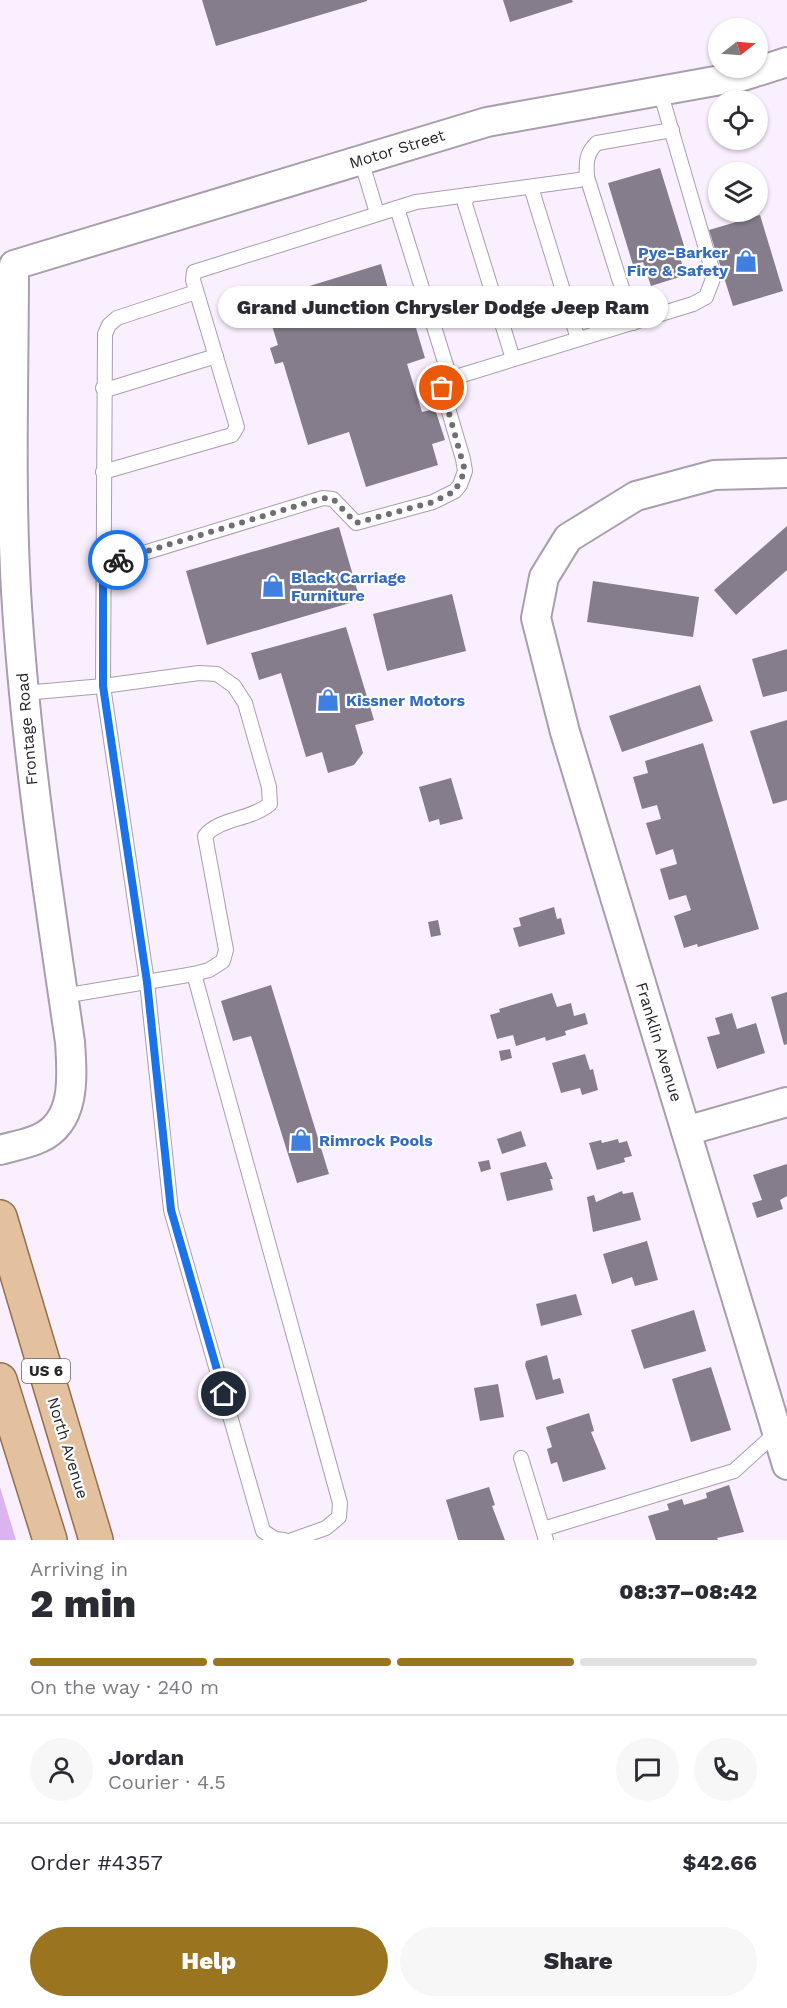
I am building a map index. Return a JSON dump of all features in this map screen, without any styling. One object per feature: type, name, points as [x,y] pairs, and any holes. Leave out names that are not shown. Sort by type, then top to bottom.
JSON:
[{"type":"main road","name":"North Avenue","points":[[0,1217],[96,1540]]},
{"type":"main road","name":"US 6","points":[[0,1380],[50,1540]]},
{"type":"street","name":"Motor Street","points":[[14,265],[487,122],[743,76],[787,62]]},
{"type":"street","name":"Frontage Road","points":[[0,1150],[41,1138],[52,1130],[66,1108],[72,1077],[63,996],[32,788],[16,590],[13,486],[14,265]]},
{"type":"street","name":"Franklin Avenue","points":[[783,1446],[565,732],[536,618],[544,577],[568,538],[601,515],[636,496],[714,475],[786,472]]},
{"type":"street","points":[[686,1131],[787,1102]]},
{"type":"lane","points":[[103,561],[111,562],[323,498],[333,499],[356,523],[433,502],[455,491],[465,471],[442,388],[443,383],[450,378],[693,304],[706,297],[714,276],[660,91]]},
{"type":"lane","points":[[633,323],[587,177],[586,163],[589,150],[597,142],[672,130]]},
{"type":"lane","points":[[361,160],[377,213]]},
{"type":"lane","points":[[103,472],[232,435],[237,427],[196,292],[194,272],[416,202],[587,177]]},
{"type":"lane","points":[[531,187],[578,339]]},
{"type":"lane","points":[[467,195],[465,204],[513,359]]},
{"type":"lane","points":[[397,208],[450,378]]},
{"type":"lane","points":[[196,292],[117,318],[109,325],[105,334],[103,686],[147,982],[171,1210],[263,1531],[276,1539],[284,1540]]},
{"type":"lane","points":[[104,388],[109,389],[216,356]]},
{"type":"lane","points":[[24,693],[103,686],[200,673],[217,674],[234,686],[245,703],[269,787],[270,804],[259,813],[212,827],[205,836],[226,950],[223,961],[194,975],[63,996]]},
{"type":"lane","points":[[194,975],[340,1503],[339,1517],[326,1528],[292,1540]]},
{"type":"lane","points":[[521,1458],[544,1535],[734,1471],[783,1446]]},
{"type":"shaded area","points":[[0,1487],[16,1540],[0,1540]]},
{"type":"building","points":[[202,0],[367,0],[367,1],[216,46]]},
{"type":"building","points":[[503,0],[572,0],[573,2],[510,22]]},
{"type":"building","points":[[660,168],[685,249],[678,252],[686,275],[651,286],[643,262],[633,265],[608,183]]},
{"type":"building","name":"Pye-Barker Fire & Safety","points":[[736,222],[762,222],[783,291],[733,306],[709,230]]},
{"type":"building","points":[[381,264],[393,306],[408,301],[425,358],[407,364],[422,412],[435,409],[445,440],[432,444],[438,465],[366,487],[349,432],[308,445],[283,362],[275,364],[270,348],[278,345],[264,300]]},
{"type":"building","points":[[787,526],[787,570],[736,615],[714,590]]},
{"type":"building","name":"Black Carriage Furniture","points":[[339,527],[360,600],[207,645],[186,571]]},
{"type":"building","points":[[593,581],[699,597],[693,637],[587,622]]},
{"type":"building","points":[[452,594],[466,651],[387,671],[373,614]]},
{"type":"building","name":"Kissner Motors","points":[[346,627],[374,720],[355,725],[363,753],[354,765],[328,773],[322,752],[306,757],[281,673],[259,680],[251,653]]},
{"type":"building","points":[[787,649],[787,691],[763,697],[752,659]]},
{"type":"building","points":[[700,685],[713,721],[622,752],[609,716]]},
{"type":"building","points":[[787,720],[787,800],[773,804],[750,731]]},
{"type":"building","points":[[703,743],[759,929],[698,947],[697,944],[684,948],[674,916],[691,910],[686,895],[669,900],[660,869],[677,864],[673,849],[656,855],[646,823],[661,819],[657,805],[642,809],[633,777],[648,773],[645,761]]},
{"type":"building","points":[[451,778],[463,819],[440,825],[439,819],[429,822],[419,787]]},
{"type":"building","points":[[554,907],[557,919],[561,918],[565,934],[519,947],[513,928],[521,926],[519,918]]},
{"type":"building","points":[[438,920],[441,935],[431,937],[428,922]]},
{"type":"building","points":[[271,985],[329,1174],[297,1183],[251,1036],[233,1041],[221,1001]]},
{"type":"building","points":[[787,992],[787,1044],[784,1045],[771,997]]},
{"type":"building","points":[[552,993],[557,1007],[571,1003],[574,1016],[585,1013],[588,1024],[565,1031],[566,1035],[546,1041],[545,1037],[516,1046],[513,1035],[497,1039],[490,1015],[500,1012],[499,1009]]},
{"type":"building","points":[[732,1013],[737,1029],[756,1023],[765,1053],[717,1069],[707,1037],[720,1034],[715,1018]]},
{"type":"building","points":[[510,1049],[512,1058],[501,1061],[499,1051]]},
{"type":"building","points":[[585,1054],[590,1070],[593,1069],[598,1090],[582,1095],[580,1088],[561,1093],[552,1063]]},
{"type":"building","points":[[521,1131],[526,1146],[502,1154],[497,1139]]},
{"type":"building","points":[[618,1139],[619,1143],[627,1141],[632,1156],[624,1158],[625,1162],[597,1170],[589,1143]]},
{"type":"building","points":[[489,1160],[491,1169],[481,1172],[478,1162]]},
{"type":"building","points":[[546,1162],[553,1179],[550,1179],[553,1190],[507,1201],[500,1173]]},
{"type":"building","points":[[787,1164],[787,1196],[780,1200],[783,1209],[757,1218],[752,1203],[762,1200],[753,1175]]},
{"type":"building","points":[[622,1191],[623,1194],[633,1192],[641,1220],[593,1232],[587,1197],[594,1195],[596,1202]]},
{"type":"building","points":[[647,1241],[658,1280],[635,1286],[632,1277],[612,1284],[603,1254]]},
{"type":"building","points":[[576,1294],[582,1315],[541,1326],[536,1304]]},
{"type":"building","points":[[694,1310],[706,1351],[644,1369],[631,1330]]},
{"type":"building","points":[[547,1355],[553,1380],[560,1378],[564,1393],[536,1400],[525,1365],[526,1361]]},
{"type":"building","points":[[711,1367],[731,1430],[691,1442],[672,1379]]},
{"type":"building","points":[[498,1384],[504,1417],[480,1421],[474,1388]]},
{"type":"building","points":[[589,1413],[594,1431],[591,1432],[606,1469],[563,1482],[557,1462],[551,1464],[547,1449],[552,1447],[546,1427]]},
{"type":"building","points":[[729,1485],[744,1532],[717,1538],[718,1540],[656,1540],[648,1516],[669,1510],[667,1504],[682,1499],[684,1505],[707,1498],[706,1493]]},
{"type":"building","points":[[489,1487],[495,1505],[492,1506],[505,1540],[458,1540],[446,1500]]},
{"type":"way so far","points":[[118,560],[323,498],[333,499],[341,505],[348,518],[356,523],[362,523],[433,502],[455,491],[465,471],[442,388]]},
{"type":"place","name":"Pye-Barker Fire & Safety","points":[[746,261]]},
{"type":"place","name":"Grand Junction Chrysler Dodge Jeep Ram","points":[[442,388]]},
{"type":"place","name":"Black Carriage Furniture","points":[[273,586]]},
{"type":"place","name":"Kissner Motors","points":[[328,700]]},
{"type":"place","name":"Rimrock Pools","points":[[301,1140]]},
{"type":"route","points":[[118,560],[103,561],[103,686],[147,982],[171,1210],[224,1394]]}]
